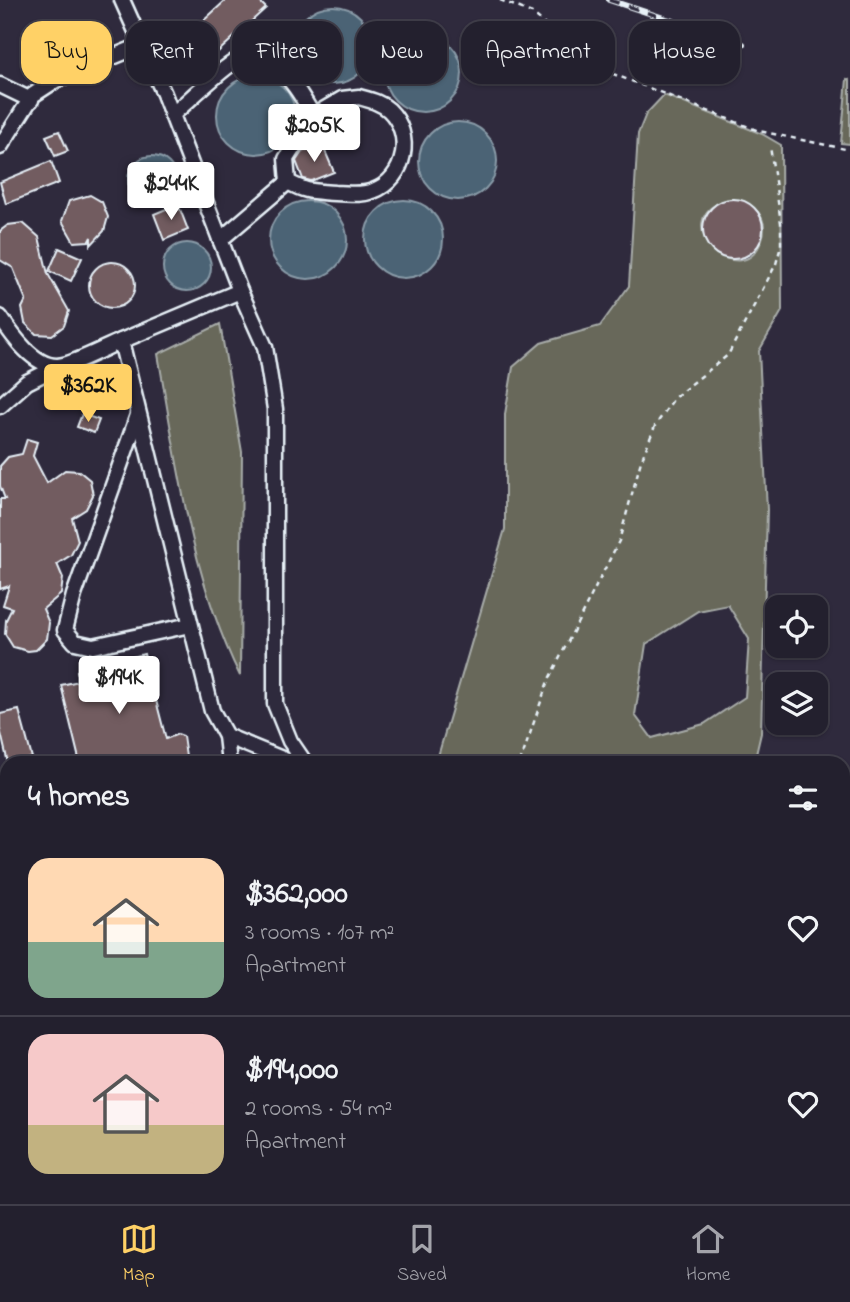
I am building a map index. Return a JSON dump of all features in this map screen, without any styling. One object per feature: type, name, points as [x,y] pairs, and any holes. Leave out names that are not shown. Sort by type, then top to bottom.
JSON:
[{"type":"lane","points":[[122,0],[131,21]]},
{"type":"lane","points":[[0,147],[31,100],[56,80],[126,52]]},
{"type":"lane","points":[[172,115],[237,60],[253,58],[283,72],[313,116]]},
{"type":"lane","points":[[159,84],[265,347],[275,409],[275,704],[290,741],[300,756]]},
{"type":"lane","points":[[0,85],[31,100]]},
{"type":"lane","points":[[359,97],[375,101],[388,110],[398,123],[404,138],[404,155],[393,176],[374,191],[359,194],[309,193],[288,182],[286,159],[313,116],[342,99],[359,97]]},
{"type":"lane","points":[[220,240],[288,182]]},
{"type":"lane","points":[[0,406],[27,382],[59,366],[240,290]]},
{"type":"lane","points":[[0,317],[21,345],[42,361],[59,366]]},
{"type":"lane","points":[[121,341],[212,711],[226,736],[228,756]]},
{"type":"lane","points":[[138,415],[74,595],[65,630],[75,642],[93,646],[190,625]]},
{"type":"lane","points":[[226,736],[275,756]]},
{"type":"path","points":[[500,0],[532,13],[543,22],[562,54],[760,131],[850,150]]},
{"type":"path","points":[[522,756],[548,681],[619,541],[641,461],[655,426],[675,397],[728,355],[776,264],[781,246],[781,223],[770,146]]},
{"type":"green space","points":[[847,79],[850,80],[850,144],[841,143]]},
{"type":"green space","points":[[664,95],[762,134],[781,145],[782,311],[759,351],[767,510],[761,733],[756,756],[438,756],[505,529],[505,414],[513,367],[541,343],[600,326],[629,286],[638,134],[646,114]],"holes":[[[731,199],[739,200],[757,211],[764,231],[752,255],[739,260],[724,257],[712,248],[704,235],[703,221],[711,208]],[[728,605],[749,639],[745,697],[704,724],[652,738],[635,715],[646,644],[698,611]]]},
{"type":"green space","points":[[220,324],[242,452],[240,676],[209,599],[198,559],[179,477],[158,354]]},
{"type":"water","points":[[333,6],[348,9],[363,21],[356,21],[356,76],[342,83],[342,21],[303,21],[318,9]]},
{"type":"water","points":[[447,43],[459,58],[459,88],[445,105],[438,109],[423,112],[408,109],[391,95],[387,88],[386,84],[447,84]]},
{"type":"water","points":[[233,84],[279,84],[288,93],[294,107],[294,123],[288,137],[278,147],[264,153],[248,153],[234,147],[224,137],[218,123],[220,100]]},
{"type":"water","points":[[458,122],[473,125],[486,133],[494,146],[497,161],[494,176],[486,189],[473,197],[458,200],[443,197],[430,189],[422,176],[419,161],[422,146],[430,133],[443,125]]},
{"type":"water","points":[[152,156],[161,157],[169,163],[175,171],[175,189],[169,197],[161,203],[152,204],[143,203],[135,197],[129,189],[128,180],[129,171],[135,163],[143,157]]},
{"type":"water","points":[[404,200],[419,203],[436,217],[443,239],[440,254],[426,271],[404,278],[389,275],[372,261],[365,239],[368,224],[382,207]]},
{"type":"water","points":[[308,201],[323,204],[340,218],[347,240],[344,255],[330,272],[308,279],[293,276],[276,262],[269,240],[272,225],[286,208]]},
{"type":"water","points":[[187,243],[196,244],[204,250],[210,258],[210,276],[204,284],[196,290],[187,291],[178,290],[170,284],[164,276],[163,267],[164,258],[170,250],[178,244]]},
{"type":"building","points":[[226,0],[258,0],[266,8],[252,21],[232,21],[232,39],[218,52],[218,21],[203,21]]},
{"type":"building","points":[[59,131],[68,151],[55,156],[46,136]]},
{"type":"building","points":[[322,144],[334,172],[311,181],[303,179],[296,161],[302,152]]},
{"type":"building","points":[[51,161],[59,183],[6,204],[0,182]]},
{"type":"building","points":[[90,195],[102,202],[108,217],[104,231],[91,245],[91,237],[89,241],[74,242],[62,221],[69,201]]},
{"type":"building","points":[[727,199],[739,199],[758,212],[763,229],[761,241],[750,254],[739,259],[727,259],[708,246],[703,235],[703,223],[716,204]]},
{"type":"building","points":[[178,204],[188,230],[164,240],[154,214]]},
{"type":"building","points":[[23,223],[39,237],[48,274],[69,311],[64,326],[52,335],[36,334],[25,323],[22,308],[26,300],[13,268],[0,260],[0,231],[8,225]]},
{"type":"building","points":[[59,248],[82,258],[71,281],[49,271]]},
{"type":"building","points":[[112,262],[128,269],[135,285],[128,301],[112,308],[96,301],[89,285],[96,269]]},
{"type":"building","points":[[82,414],[99,420],[94,433],[77,427]]},
{"type":"building","points":[[27,439],[37,442],[33,456],[47,483],[65,470],[79,471],[90,480],[93,495],[86,509],[72,518],[78,541],[71,555],[57,564],[63,578],[61,594],[43,609],[49,623],[47,639],[36,650],[28,651],[13,647],[5,634],[6,620],[12,608],[3,605],[9,586],[0,589],[0,499],[5,499],[0,486],[0,466],[8,457],[22,454]]},
{"type":"building","points":[[144,654],[166,739],[178,734],[183,736],[186,756],[78,756],[61,685],[79,681],[77,671]]},
{"type":"building","points":[[19,710],[31,756],[6,756],[0,729],[0,714]]},
{"type":"railway","points":[[609,0],[743,44]]}]
